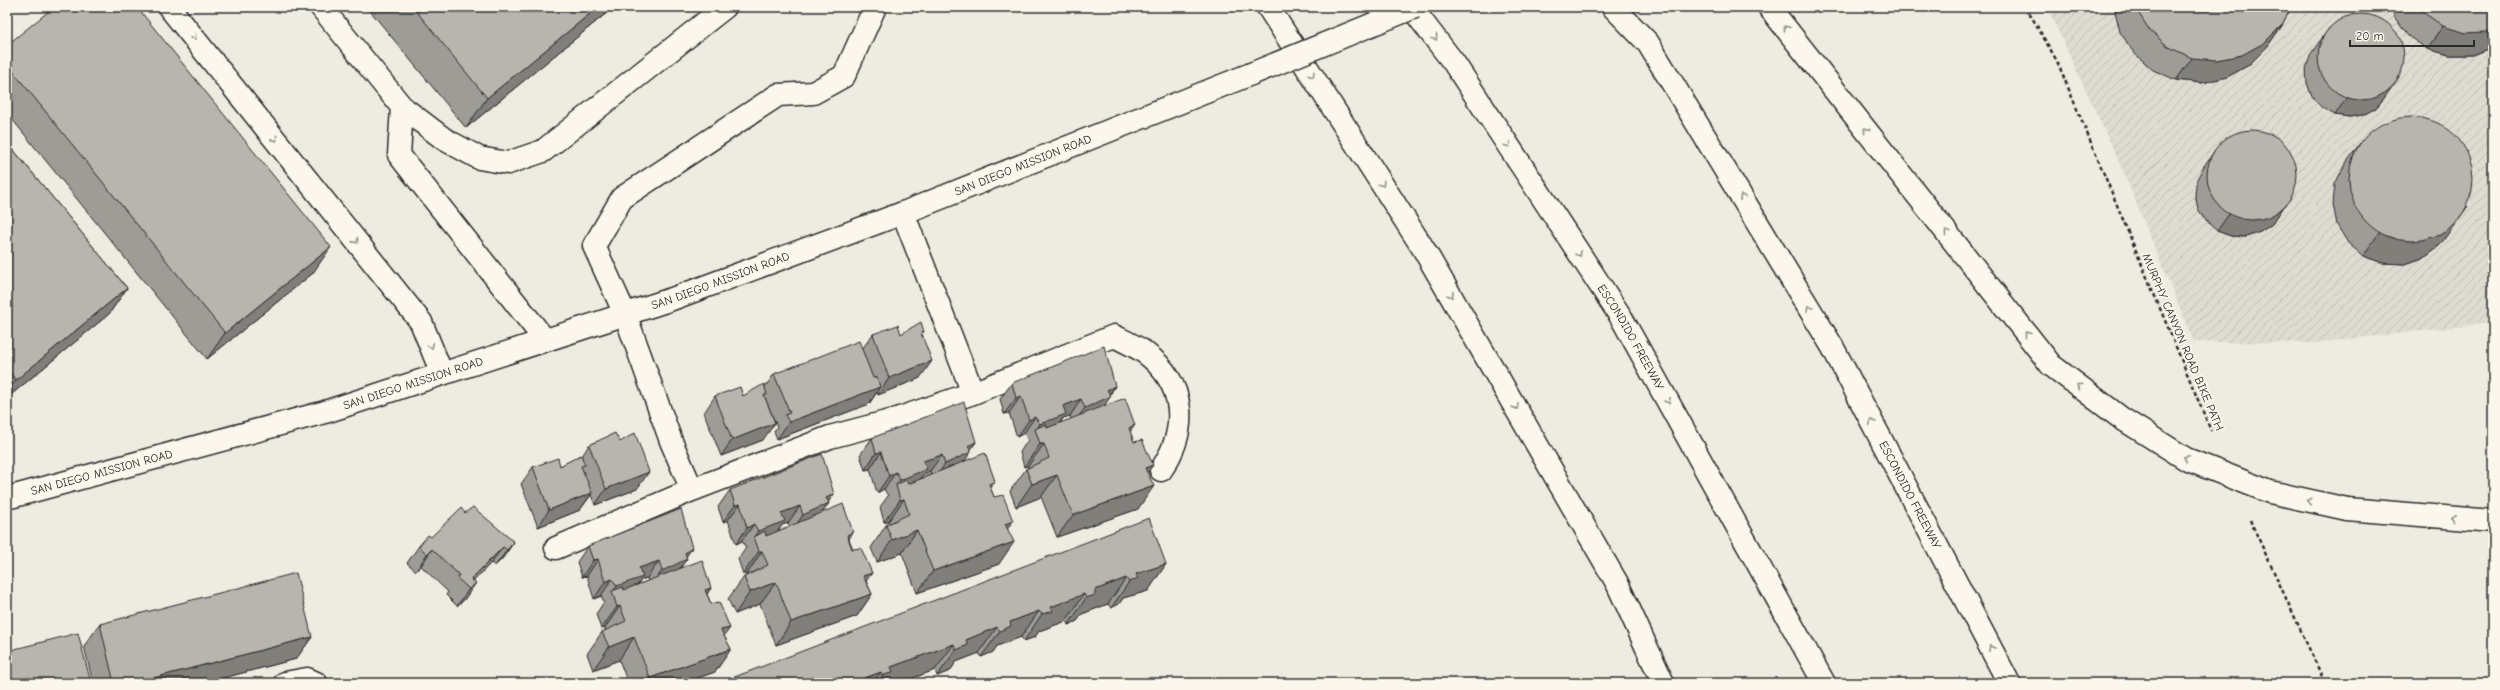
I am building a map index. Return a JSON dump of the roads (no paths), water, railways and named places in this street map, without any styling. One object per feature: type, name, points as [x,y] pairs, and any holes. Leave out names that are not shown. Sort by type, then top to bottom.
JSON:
[{"type":"main road","points":[[170,7],[421,322],[442,374]]},
{"type":"main road","points":[[321,7],[402,107],[444,140],[479,158],[508,163],[543,151],[725,7]]},
{"type":"main road","points":[[692,490],[671,441],[625,314],[594,246],[622,198],[778,95],[813,92],[844,76],[875,7]]},
{"type":"main road","points":[[1268,7],[1423,248],[1617,582],[1663,683]]},
{"type":"main road","name":"ESCONDIDO FREEWAY","points":[[1411,7],[1454,63],[1621,317],[1824,683]]},
{"type":"main road","name":"SAN DIEGO MISSION ROAD","points":[[7,498],[325,412],[680,296],[903,213],[1252,74],[1415,7]]},
{"type":"main road","name":"ESCONDIDO FREEWAY","points":[[1614,7],[1648,43],[1832,346],[2009,683]]},
{"type":"main road","points":[[1627,7],[1648,43]]},
{"type":"main road","points":[[1769,7],[2052,365],[2121,418],[2186,459],[2270,492],[2347,509],[2493,521]]},
{"type":"main road","points":[[402,107],[399,155],[545,340]]},
{"type":"main road","points":[[903,213],[973,393]]},
{"type":"main road","points":[[556,548],[692,490],[830,437],[894,420],[973,393],[1114,336],[1144,352],[1169,376],[1181,408],[1173,452],[1161,470]]},
{"type":"main road","points":[[285,683],[307,679],[316,683]]}]
